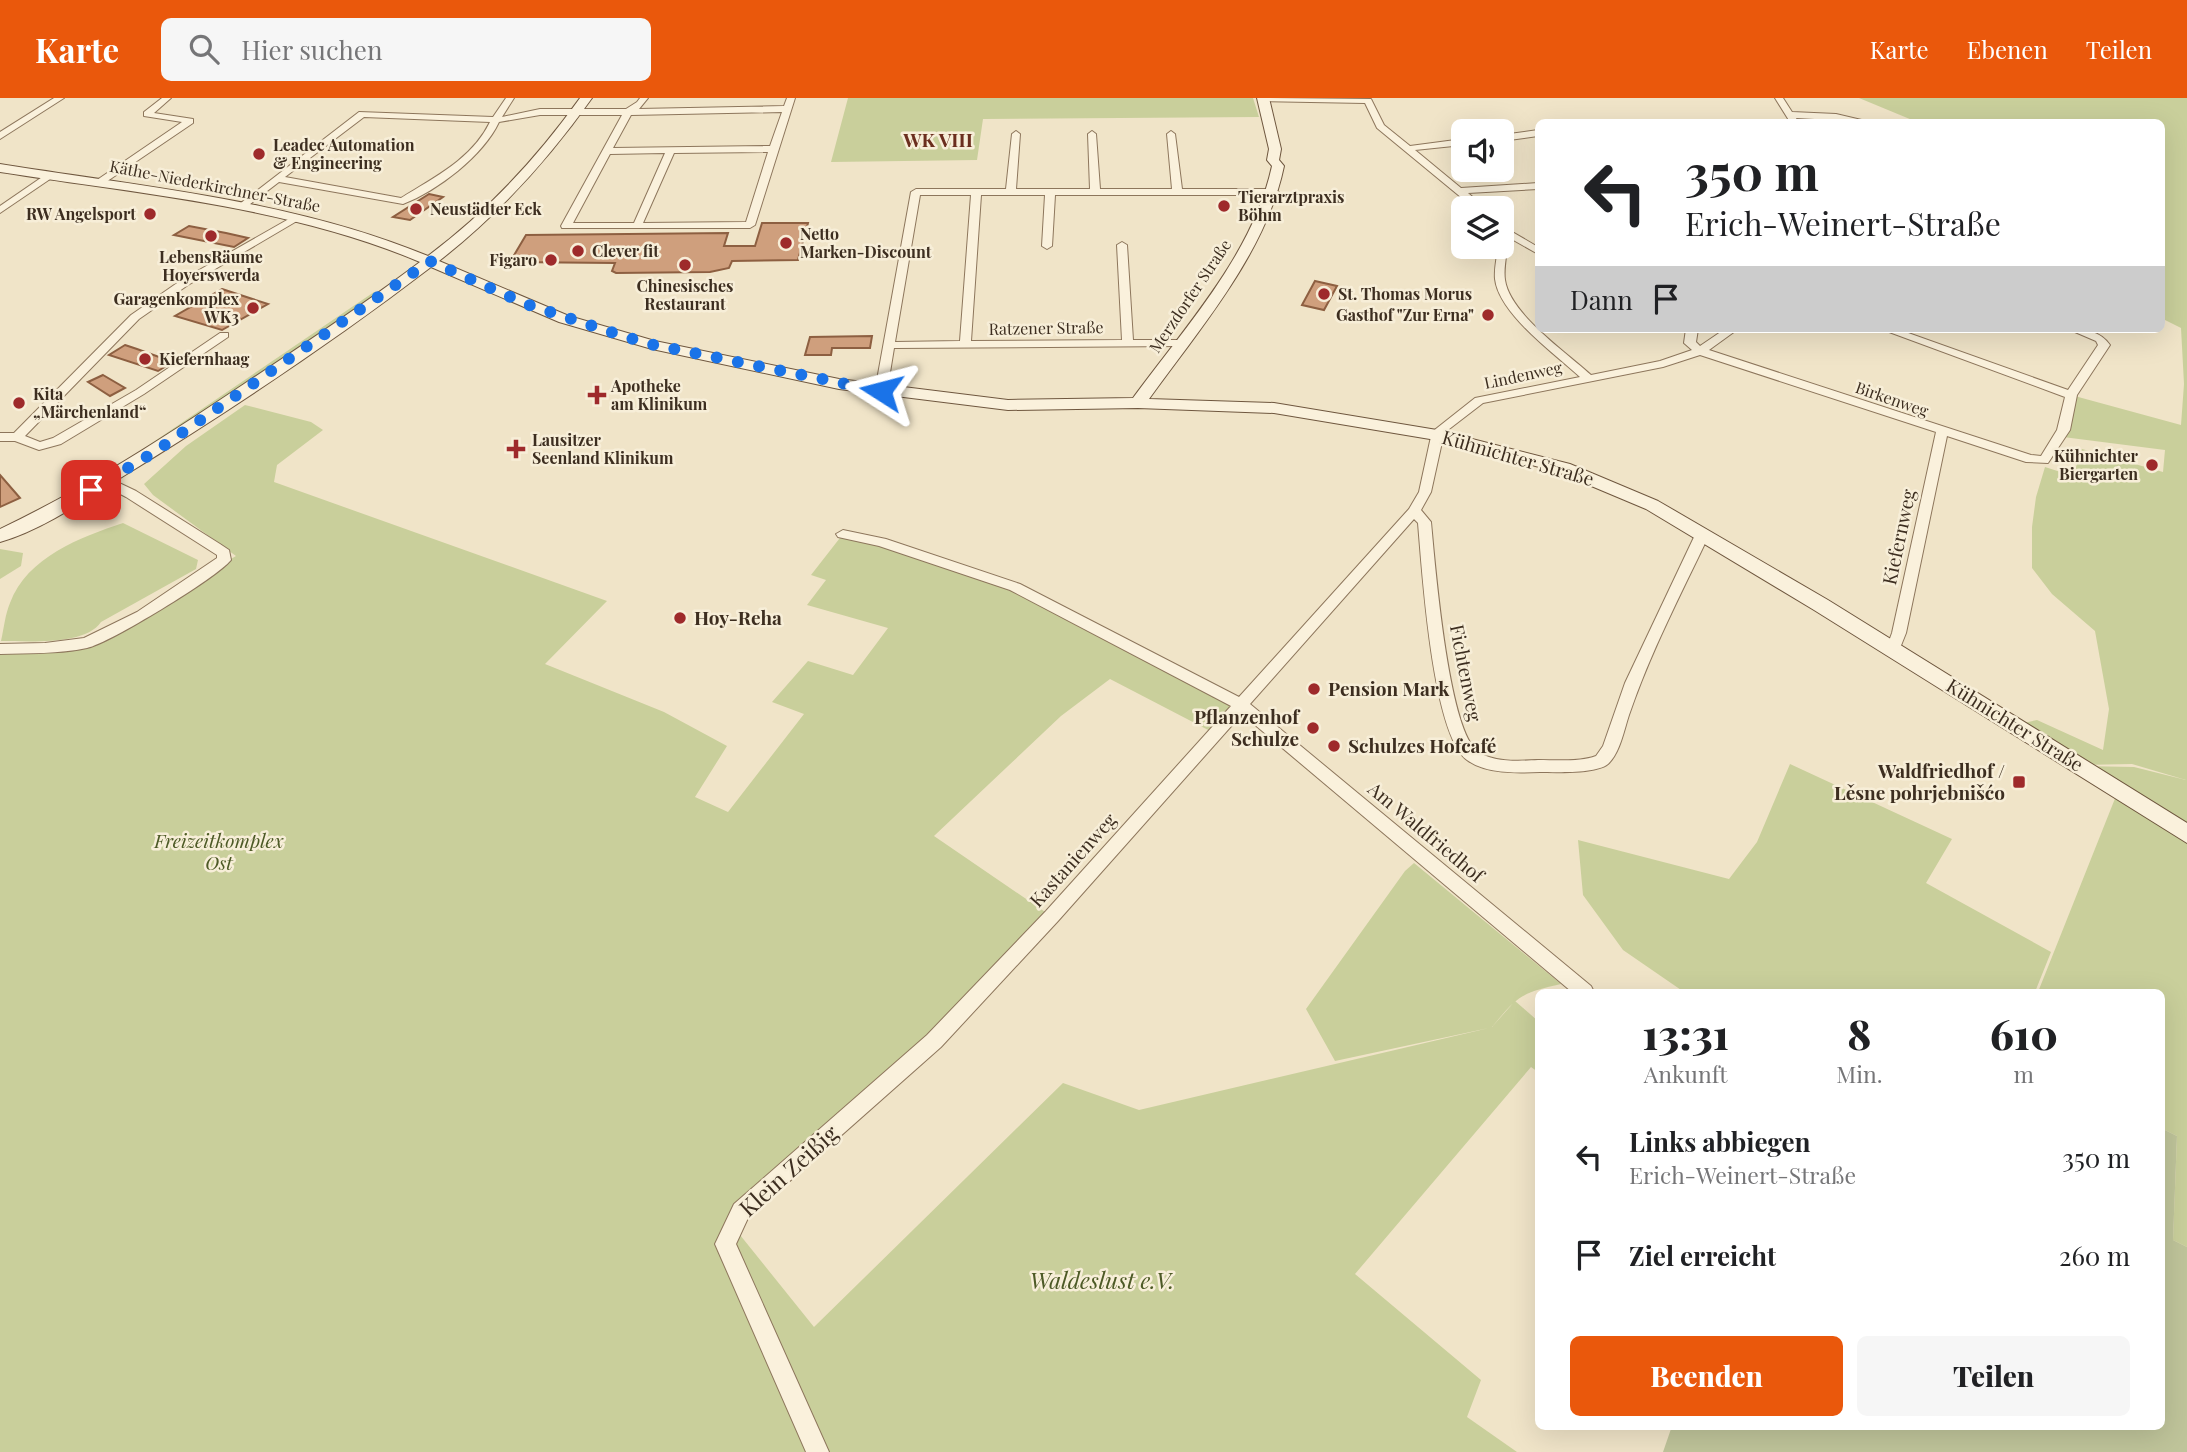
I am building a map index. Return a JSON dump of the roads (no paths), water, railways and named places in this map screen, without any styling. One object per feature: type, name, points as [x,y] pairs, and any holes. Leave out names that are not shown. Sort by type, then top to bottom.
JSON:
[{"type":"street","points":[[0,136],[60,98]]},
{"type":"street","points":[[100,182],[190,121],[186,118],[147,114],[167,98]]},
{"type":"street","points":[[278,179],[403,201],[466,159],[487,137],[510,98]]},
{"type":"street","points":[[424,259],[490,195],[549,131],[572,98]]},
{"type":"street","points":[[0,536],[101,478],[337,328],[505,195],[544,154],[586,98]]},
{"type":"street","points":[[242,206],[362,114],[496,120],[563,111],[628,112],[790,102],[750,225],[566,226],[628,112],[644,98]]},
{"type":"street","points":[[1263,98],[1364,99],[1369,103],[1377,122],[1405,149],[1465,196]]},
{"type":"street","name":"Merzdorfer Straße","points":[[1138,403],[1254,232],[1273,192],[1278,166],[1273,160],[1275,149],[1263,98]]},
{"type":"street","points":[[1779,98],[1793,119],[1848,119]]},
{"type":"street","points":[[1012,192],[1016,134]]},
{"type":"street","points":[[1091,134],[1095,191]]},
{"type":"street","points":[[1171,134],[1177,191]]},
{"type":"street","points":[[1514,137],[1535,134]]},
{"type":"street","points":[[1405,149],[1451,143]]},
{"type":"street","points":[[637,226],[671,149]]},
{"type":"street","points":[[608,151],[774,149]]},
{"type":"street","name":"Käthe-Niederkirchner-Straße","points":[[0,169],[100,182],[297,218],[424,259],[537,309],[645,343],[881,391]]},
{"type":"street","points":[[0,210],[51,175]]},
{"type":"street","points":[[1459,191],[1535,186]]},
{"type":"street","points":[[881,391],[916,192],[1273,192]]},
{"type":"street","name":"Ratzener Straße","points":[[965,344],[976,192]]},
{"type":"street","points":[[1047,246],[1050,192]]},
{"type":"street","points":[[18,437],[98,351],[135,317],[184,283],[297,218]]},
{"type":"street","name":"Lindenweg","points":[[1514,237],[1535,249]]},
{"type":"street","points":[[1514,244],[1525,243]]},
{"type":"street","name":"Ratzener Straße","points":[[1122,245],[1128,342]]},
{"type":"street","name":"Lindenweg","points":[[1502,259],[1499,282],[1507,299],[1535,326]]},
{"type":"street","name":"Lindenweg","points":[[1542,333],[1588,378]]},
{"type":"street","points":[[1691,333],[1690,343],[1700,351],[1726,333]]},
{"type":"street","points":[[1898,333],[2071,395]]},
{"type":"street","name":"Birkenweg","points":[[1700,351],[1942,433],[2015,456],[2044,460],[2062,437],[2070,414],[2071,395],[2104,345],[2100,339],[2084,333]]},
{"type":"street","points":[[0,437],[18,437],[39,446],[57,441],[224,335]]},
{"type":"street","name":"Ratzener Straße","points":[[890,345],[1181,343]]},
{"type":"street","name":"Lindenweg","points":[[1437,435],[1479,400],[1663,364],[1700,351]]},
{"type":"street","name":"Kühnichter Straße","points":[[881,391],[1008,405],[1055,407],[1138,403],[1261,407],[1437,435],[1533,459],[1595,479],[1652,505],[1702,534],[1893,649],[2187,834]]},
{"type":"street","name":"Kiefernweg","points":[[1893,649],[1899,633],[1942,433]]},
{"type":"street","name":"Kastanienweg","points":[[934,1041],[1052,916],[1414,511],[1425,492],[1437,435]]},
{"type":"street","points":[[0,524],[101,478]]},
{"type":"street","points":[[0,649],[87,643],[142,615],[224,561],[223,553],[215,547],[101,478]]},
{"type":"street","name":"Fichtenweg","points":[[1414,511],[1424,522],[1442,671],[1461,741],[1471,756],[1503,765],[1592,765],[1602,760],[1610,747],[1632,683],[1702,534]]},
{"type":"street","points":[[843,534],[881,542],[1016,587],[1240,704]]},
{"type":"street","name":"Am Waldfriedhof","points":[[1240,704],[1581,989]]},
{"type":"street","name":"Klein Zeißig","points":[[816,1450],[725,1244],[741,1211],[934,1041]]},
{"type":"place","name":"Leadec Automation & Engineering","points":[[259,154]]},
{"type":"place","name":"Tierarztpraxis Böhm","points":[[1224,206]]},
{"type":"place","name":"Neustädter Eck","points":[[416,209]]},
{"type":"place","name":"RW Angelsport","points":[[150,214]]},
{"type":"place","name":"LebensRäume Hoyerswerda","points":[[211,236]]},
{"type":"place","name":"Netto Marken-Discount","points":[[786,243]]},
{"type":"place","name":"Clever fit","points":[[578,251]]},
{"type":"place","name":"Figaro","points":[[551,260]]},
{"type":"place","name":"Chinesisches Restaurant","points":[[685,265]]},
{"type":"place","name":"St. Thomas Morus","points":[[1324,294]]},
{"type":"place","name":"Garagenkomplex WK3","points":[[253,308]]},
{"type":"place","name":"Gasthof \"Zur Erna\"","points":[[1488,315]]},
{"type":"place","name":"Kiefernhaag","points":[[145,359]]},
{"type":"place","name":"Apotheke am Klinikum","points":[[597,395]]},
{"type":"place","name":"Kita „Märchenland“","points":[[19,403]]},
{"type":"place","name":"Lausitzer Seenland Klinikum","points":[[516,449]]},
{"type":"place","name":"Kühnichter Biergarten","points":[[2152,465]]},
{"type":"place","name":"Hoy-Reha","points":[[680,618]]},
{"type":"place","name":"Pension Mark","points":[[1314,689]]},
{"type":"place","name":"Pflanzenhof Schulze","points":[[1313,728]]},
{"type":"place","name":"Schulzes Hofcafé","points":[[1334,746]]},
{"type":"place","name":"Waldfriedhof / Lěsne pohrjebnišćo","points":[[2019,782]]},
{"type":"district","name":"WK VIII","points":[[938,140]]},
{"type":"park label","name":"Freizeitkomplex Ost","points":[[219,852]]},
{"type":"park label","name":"Waldeslust e.V.","points":[[1102,1281]]}]
